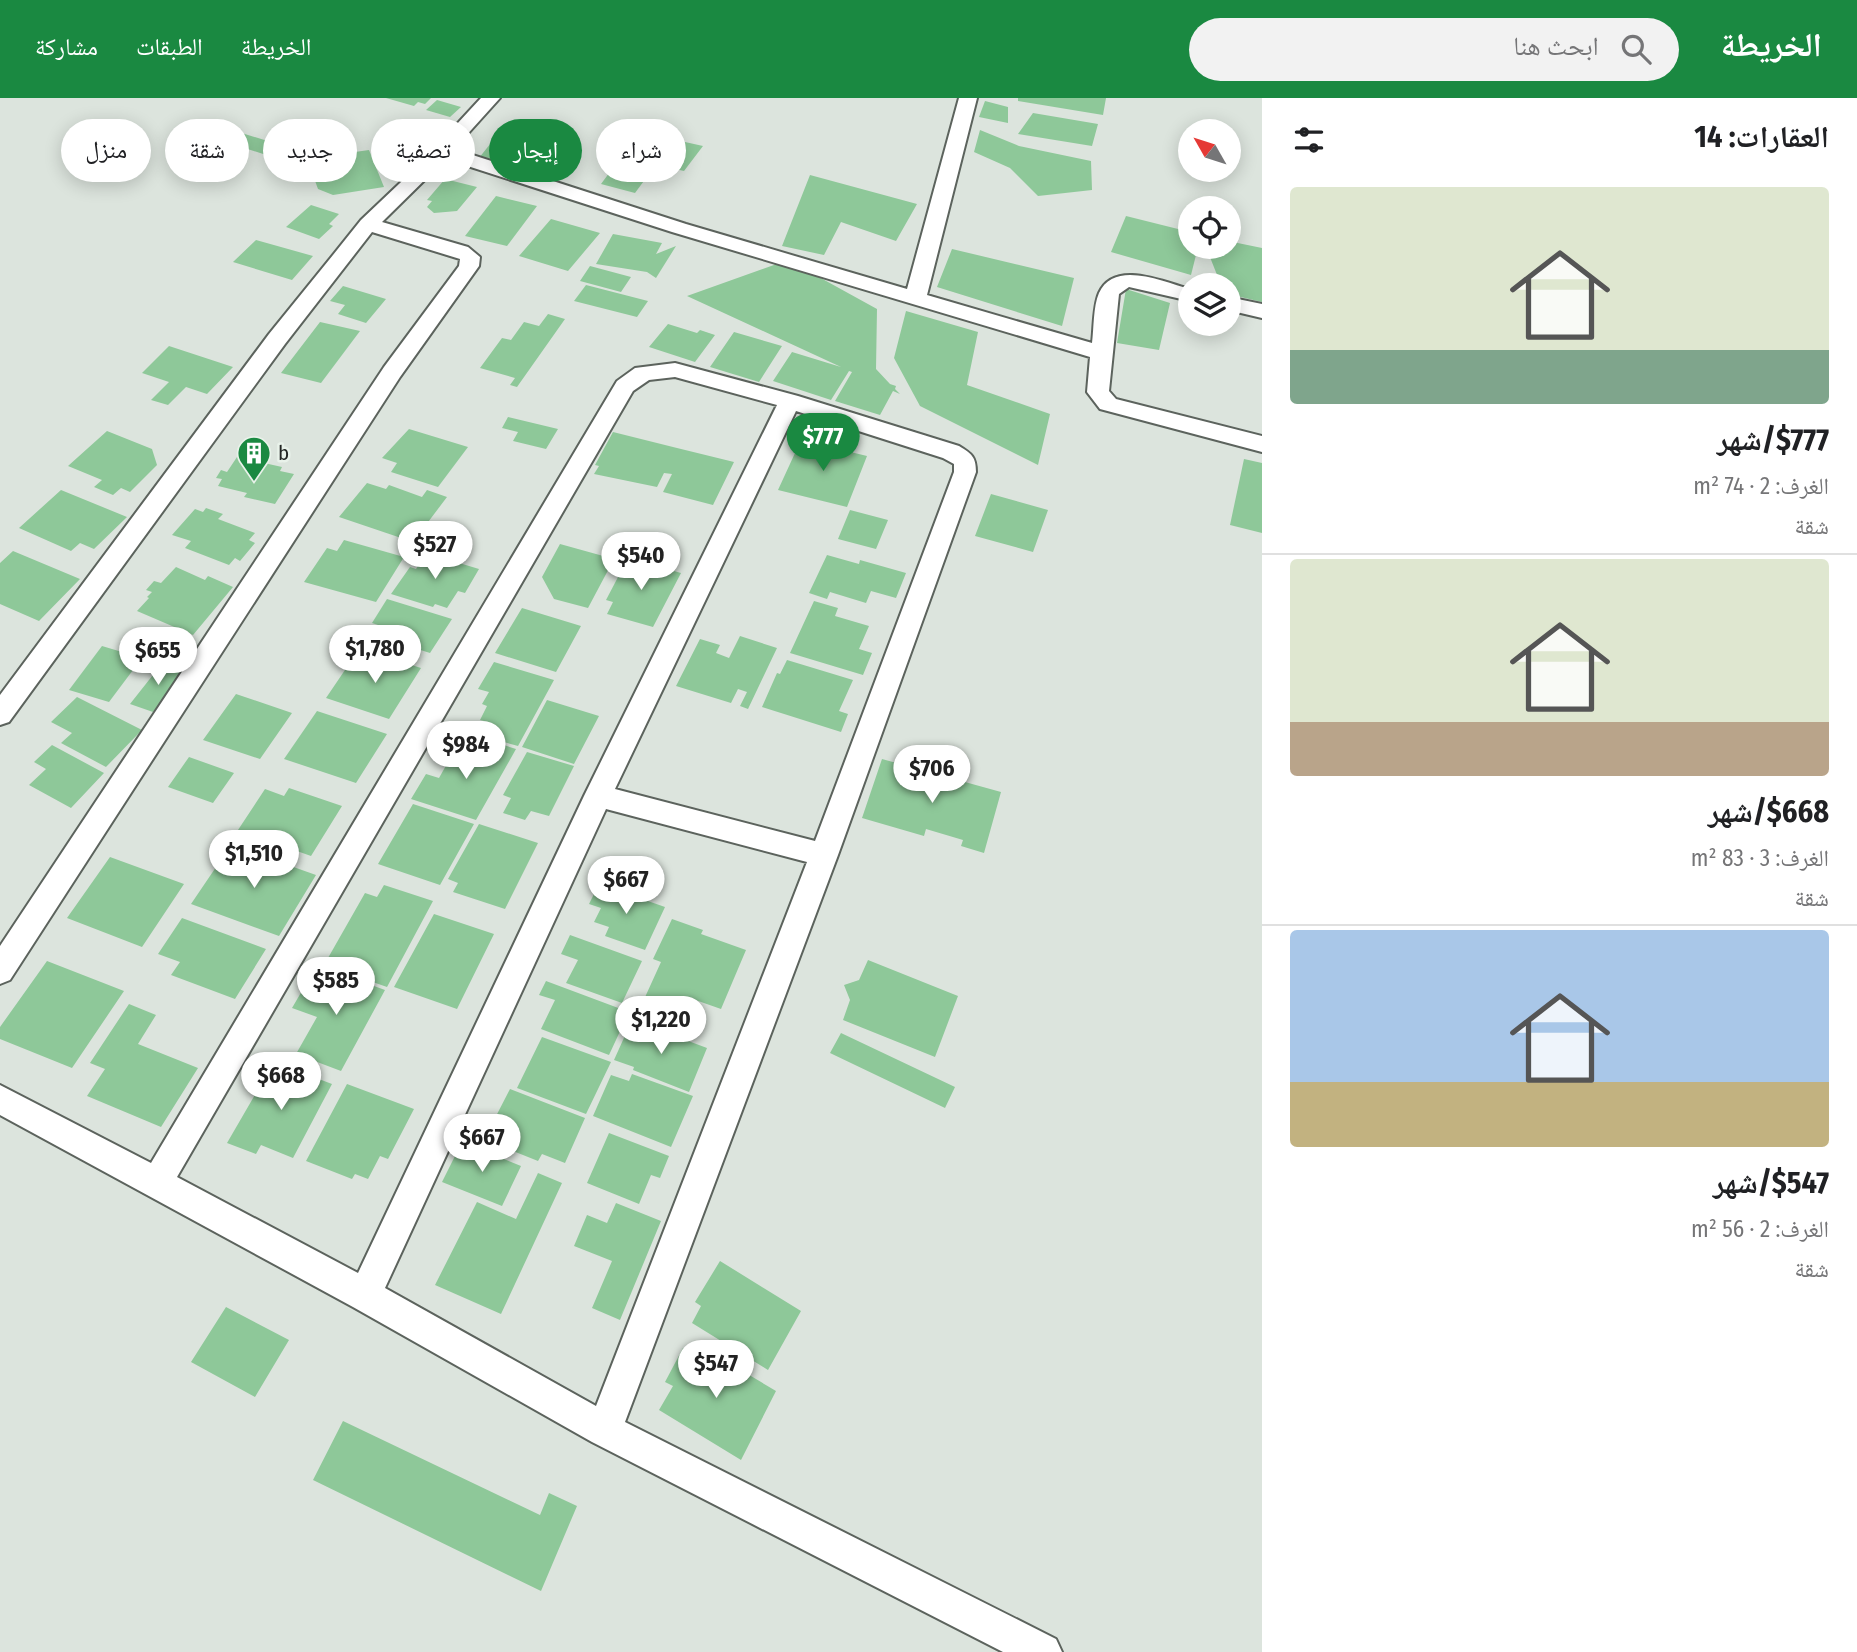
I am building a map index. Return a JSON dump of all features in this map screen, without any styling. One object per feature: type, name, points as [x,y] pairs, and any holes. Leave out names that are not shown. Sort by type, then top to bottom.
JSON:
[{"type":"street","points":[[471,119],[491,98]]},
{"type":"street","points":[[915,299],[968,98]]},
{"type":"street","points":[[475,162],[679,228],[1101,353]]},
{"type":"street","points":[[0,715],[277,339],[368,224],[412,182]]},
{"type":"street","points":[[0,971],[392,372],[469,266],[470,257],[461,251],[368,224]]},
{"type":"street","points":[[1178,292],[1128,280],[1116,284],[1109,294],[1098,392],[1108,404],[1262,444]]},
{"type":"street","points":[[1241,306],[1262,311]]},
{"type":"street","points":[[158,1182],[625,386],[643,373],[675,370],[790,401],[951,452],[965,460],[960,485],[824,855],[604,1430]]},
{"type":"street","points":[[365,1295],[598,796],[790,401]]},
{"type":"street","points":[[598,796],[824,855]]},
{"type":"street","points":[[0,1099],[365,1295],[604,1430],[1043,1652]]},
{"type":"building","points":[[386,98],[431,98],[425,104],[418,102],[414,106]]},
{"type":"building","points":[[1018,98],[1106,98],[1103,115],[1018,101]]},
{"type":"building","points":[[437,100],[461,107],[450,117],[426,110]]},
{"type":"building","points":[[985,101],[1008,107],[1008,123],[979,117]]},
{"type":"building","points":[[1033,113],[1098,124],[1092,146],[1018,134]]},
{"type":"building","points":[[980,130],[1019,146],[1091,161],[1092,190],[1038,196],[1010,168],[974,152]]},
{"type":"building","points":[[249,135],[263,140],[263,154],[249,149]]},
{"type":"building","points":[[686,142],[703,146],[686,168]]},
{"type":"building","points":[[489,145],[489,166],[475,163]]},
{"type":"building","points":[[369,150],[371,182],[382,182],[384,187],[333,195],[318,189],[315,182],[357,182],[357,152]]},
{"type":"building","points":[[810,175],[917,204],[896,241],[841,222],[824,255],[782,246]]},
{"type":"building","points":[[442,182],[477,187],[457,211],[434,213],[427,207],[432,201],[427,200]]},
{"type":"building","points":[[602,182],[643,182],[635,193],[601,184]]},
{"type":"building","points":[[496,196],[537,206],[507,246],[465,236]]},
{"type":"building","points":[[311,205],[339,214],[329,224],[333,226],[319,239],[286,227]]},
{"type":"building","points":[[1126,216],[1178,229],[1178,259],[1195,259],[1192,273],[1184,273],[1111,252]]},
{"type":"building","points":[[551,219],[600,233],[568,271],[519,256]]},
{"type":"building","points":[[613,234],[662,243],[656,254],[676,246],[656,278],[647,272],[596,264]]},
{"type":"building","points":[[256,240],[313,256],[292,280],[233,262]]},
{"type":"building","points":[[1241,244],[1262,248],[1262,302],[1241,297],[1241,273],[1216,273],[1211,259],[1241,259]]},
{"type":"building","points":[[952,249],[1074,278],[1062,326],[937,287]]},
{"type":"building","points":[[788,260],[877,309],[876,369],[890,384],[896,386],[895,389],[900,394],[893,391],[880,415],[835,401],[852,372],[849,371],[831,400],[773,381],[792,352],[841,367],[687,296]]},
{"type":"building","points":[[590,266],[631,277],[621,292],[580,281]]},
{"type":"building","points":[[586,285],[648,301],[637,317],[574,301]]},
{"type":"building","points":[[343,286],[386,299],[366,323],[338,314],[345,305],[330,301]]},
{"type":"building","points":[[1126,289],[1170,303],[1159,350],[1117,343]]},
{"type":"building","points":[[906,311],[978,332],[967,385],[1050,414],[1038,465],[920,406],[894,358]]},
{"type":"building","points":[[548,314],[565,319],[517,387],[510,385],[515,378],[480,368],[502,338],[511,340],[524,322],[539,326]]},
{"type":"building","points":[[320,322],[360,331],[321,383],[281,373]]},
{"type":"building","points":[[668,324],[697,333],[700,330],[715,335],[695,362],[649,347]]},
{"type":"building","points":[[734,332],[782,346],[759,382],[710,367]]},
{"type":"building","points":[[169,346],[233,367],[207,394],[186,387],[168,405],[151,400],[169,382],[142,373]]},
{"type":"building","points":[[508,417],[558,429],[546,449],[513,441],[518,432],[502,428]]},
{"type":"building","points":[[409,429],[468,447],[438,487],[391,472],[397,463],[382,458]]},
{"type":"building","points":[[107,431],[152,449],[157,465],[130,492],[121,488],[113,495],[94,487],[102,480],[68,466]]},
{"type":"building","points":[[613,432],[734,462],[713,505],[663,492],[672,474],[664,473],[657,487],[594,474],[599,466],[595,465]]},
{"type":"building","points":[[801,440],[867,456],[847,507],[778,490]]},
{"type":"building","name":"b","points":[[237,457],[282,467],[280,471],[294,474],[275,504],[244,497],[247,493],[218,486],[222,479],[216,478],[221,470],[227,472]]},
{"type":"building","points":[[1244,459],[1262,463],[1262,533],[1230,525]]},
{"type":"building","points":[[367,483],[386,489],[389,485],[422,497],[427,490],[447,497],[413,542],[339,517]]},
{"type":"building","points":[[61,490],[127,517],[94,549],[80,543],[71,551],[19,528]]},
{"type":"building","points":[[991,494],[1048,510],[1033,552],[975,536]]},
{"type":"building","points":[[206,508],[223,514],[218,519],[255,533],[249,540],[255,543],[240,561],[235,558],[229,565],[185,548],[191,541],[172,535],[195,509],[203,512]]},
{"type":"building","points":[[850,510],[888,520],[876,549],[838,539]]},
{"type":"building","points":[[344,540],[404,557],[376,602],[304,582],[327,548],[337,551]]},
{"type":"building","points":[[560,544],[614,559],[588,608],[554,599],[542,577]]},
{"type":"building","points":[[13,551],[80,579],[39,621],[0,604],[0,563]]},
{"type":"building","points":[[426,553],[479,569],[465,593],[458,591],[447,608],[435,604],[433,607],[391,594],[410,567],[416,569]]},
{"type":"building","points":[[827,555],[859,564],[860,560],[906,573],[896,598],[871,591],[866,603],[830,592],[827,599],[809,593]]},
{"type":"building","points":[[628,558],[681,573],[653,627],[607,614],[613,602],[606,600]]},
{"type":"building","points":[[176,567],[205,580],[208,576],[233,587],[193,635],[137,611],[152,592],[146,590],[154,581],[161,583]]},
{"type":"building","points":[[387,599],[452,619],[430,653],[408,646],[404,652],[370,642],[381,626],[372,623]]},
{"type":"building","points":[[814,601],[838,608],[835,616],[869,626],[859,649],[872,653],[863,675],[790,653]]},
{"type":"building","points":[[522,608],[581,626],[556,672],[495,653]]},
{"type":"building","points":[[740,636],[777,648],[748,709],[740,706],[747,692],[738,689],[731,703],[676,686],[700,639],[720,645],[716,653],[729,658]]},
{"type":"building","points":[[102,646],[142,658],[109,702],[69,690]]},
{"type":"building","points":[[368,651],[421,668],[389,719],[326,698],[347,667],[355,670]]},
{"type":"building","points":[[787,660],[853,680],[839,711],[848,714],[841,732],[762,707],[777,673],[780,674]]},
{"type":"building","points":[[164,661],[186,669],[153,712],[130,704]]},
{"type":"building","points":[[494,662],[554,680],[518,746],[490,738],[494,732],[485,729],[488,722],[480,720],[487,706],[482,704],[489,692],[478,689]]},
{"type":"building","points":[[236,694],[292,713],[260,759],[203,740]]},
{"type":"building","points":[[77,697],[142,730],[106,767],[61,743],[72,733],[51,722]]},
{"type":"building","points":[[547,700],[599,716],[574,764],[522,747]]},
{"type":"building","points":[[317,711],[387,734],[356,783],[284,759]]},
{"type":"building","points":[[488,740],[516,749],[476,820],[411,799],[426,774],[439,778],[448,762],[455,764],[462,751],[473,754],[477,746],[483,748]]},
{"type":"building","points":[[52,745],[104,773],[71,808],[29,785],[46,769],[34,762]]},
{"type":"building","points":[[527,752],[574,766],[549,816],[531,811],[525,820],[503,813],[511,798],[503,795]]},
{"type":"building","points":[[189,757],[234,773],[213,803],[168,787]]},
{"type":"building","points":[[882,759],[1001,792],[984,853],[961,846],[963,840],[926,829],[924,836],[862,818]]},
{"type":"building","points":[[289,788],[342,806],[311,856],[238,830],[265,789],[284,796]]},
{"type":"building","points":[[413,804],[474,824],[440,885],[378,864]]},
{"type":"building","points":[[479,824],[538,843],[505,909],[453,892],[458,883],[448,879]]},
{"type":"building","points":[[231,845],[316,875],[279,936],[191,904]]},
{"type":"building","points":[[110,857],[184,884],[142,947],[67,918]]},
{"type":"building","points":[[599,884],[665,907],[645,950],[605,936],[609,927],[594,922],[601,908],[589,904]]},
{"type":"building","points":[[384,885],[433,901],[387,987],[324,965],[365,893],[377,897]]},
{"type":"building","points":[[434,914],[494,934],[457,1009],[394,987]]},
{"type":"building","points":[[182,918],[266,949],[235,999],[171,975],[180,962],[158,954]]},
{"type":"building","points":[[672,919],[703,930],[701,934],[746,950],[721,1009],[684,996],[674,1018],[641,1006],[661,962],[653,959]]},
{"type":"building","points":[[570,935],[642,961],[622,1003],[566,983],[578,960],[561,954]]},
{"type":"building","points":[[868,960],[958,996],[935,1057],[843,1020],[850,1000],[844,985],[859,980]]},
{"type":"building","points":[[47,961],[124,991],[72,1068],[0,1039],[0,1027]]},
{"type":"building","points":[[327,969],[385,990],[341,1071],[296,1054],[317,1017],[292,1008],[306,984],[315,988]]},
{"type":"building","points":[[546,981],[629,1012],[609,1055],[541,1029],[555,1000],[539,995]]},
{"type":"building","points":[[129,1004],[156,1015],[138,1044],[198,1068],[161,1127],[87,1096],[105,1069],[90,1063]]},
{"type":"building","points":[[632,1020],[707,1048],[689,1092],[614,1060]]},
{"type":"building","points":[[841,1033],[955,1087],[945,1108],[830,1053]]},
{"type":"building","points":[[542,1037],[611,1062],[586,1114],[517,1088]]},
{"type":"building","points":[[274,1062],[332,1084],[293,1158],[261,1145],[256,1154],[227,1143]]},
{"type":"building","points":[[632,1074],[693,1096],[671,1147],[593,1116],[611,1075],[629,1081]]},
{"type":"building","points":[[347,1084],[414,1109],[388,1159],[380,1156],[368,1179],[355,1174],[352,1179],[306,1161]]},
{"type":"building","points":[[510,1089],[585,1118],[565,1163],[542,1154],[538,1161],[493,1143],[503,1123],[494,1120]]},
{"type":"building","points":[[609,1133],[669,1156],[660,1178],[651,1175],[639,1204],[587,1183]]},
{"type":"building","points":[[462,1142],[521,1166],[502,1206],[442,1182]]},
{"type":"building","points":[[538,1173],[562,1183],[501,1314],[435,1285],[477,1202],[516,1219]]},
{"type":"building","points":[[616,1203],[661,1221],[620,1320],[592,1308],[612,1261],[574,1246],[587,1215],[607,1223]]},
{"type":"building","points":[[720,1261],[801,1311],[768,1370],[692,1323],[701,1306],[695,1302]]},
{"type":"building","points":[[226,1307],[289,1340],[255,1397],[191,1362]]},
{"type":"building","points":[[702,1347],[776,1391],[741,1460],[659,1410],[673,1386],[665,1382],[683,1348],[696,1356]]},
{"type":"building","points":[[343,1421],[540,1515],[549,1493],[577,1506],[541,1591],[313,1480]]},
{"type":"place","name":"b","points":[[254,483]]}]
